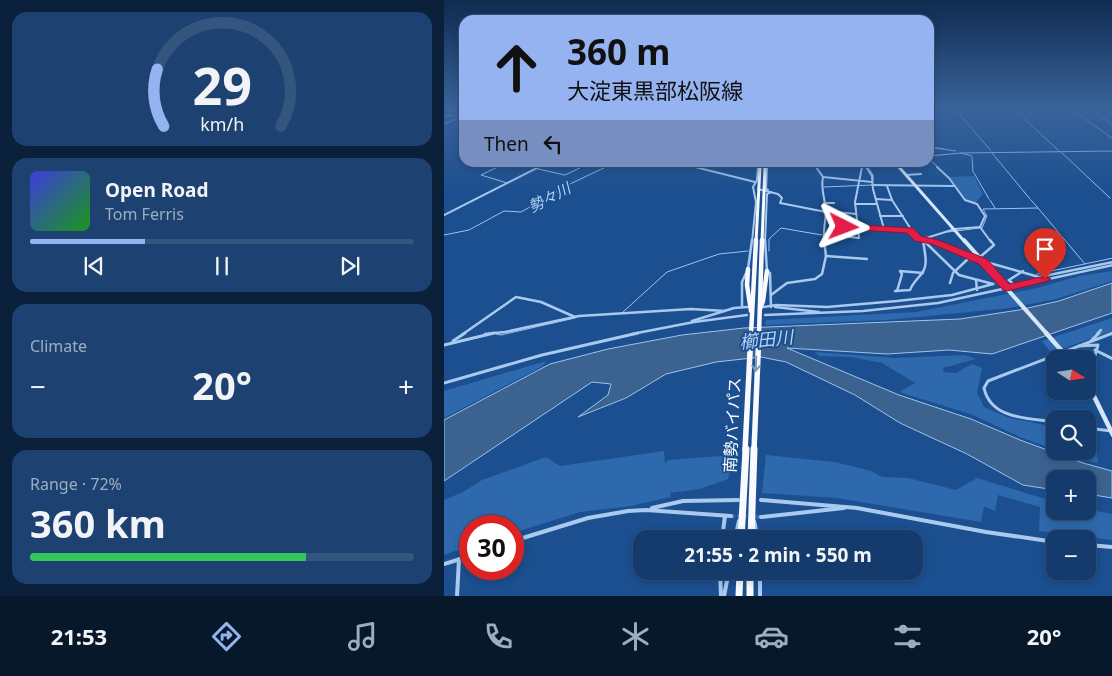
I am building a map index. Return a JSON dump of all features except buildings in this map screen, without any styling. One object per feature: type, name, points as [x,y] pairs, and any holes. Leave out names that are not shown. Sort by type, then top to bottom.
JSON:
[{"type":"highway","name":"南勢バイパス","points":[[751,530],[760,314],[761,190],[759,167]]},
{"type":"highway","name":"南勢バイパス","points":[[741,530],[742,510],[740,499],[750,314],[761,190],[765,167]]},
{"type":"highway","points":[[748,269],[747,285],[750,314]]},
{"type":"highway","points":[[760,314],[768,271]]},
{"type":"highway","points":[[739,596],[740,580]]},
{"type":"highway","points":[[750,580],[750,596]]},
{"type":"main road","points":[[899,167],[1062,350]]},
{"type":"main road","points":[[1096,400],[1112,433]]},
{"type":"street","points":[[934,148],[956,151]]},
{"type":"street","points":[[934,157],[961,153],[1112,152]]},
{"type":"street","points":[[934,164],[965,200],[977,204],[984,213],[985,216],[980,227]]},
{"type":"street","points":[[444,215],[538,167]]},
{"type":"street","points":[[696,167],[756,182]]},
{"type":"street","points":[[742,307],[744,273],[748,269],[752,251],[756,192],[752,187],[756,182],[758,167]]},
{"type":"street","points":[[766,167],[766,189],[780,196],[780,203],[856,214]]},
{"type":"street","points":[[771,295],[778,292],[787,283],[821,276],[826,256],[824,234],[827,211],[821,187],[823,177],[816,167]]},
{"type":"street","points":[[824,234],[859,238],[855,204],[861,167]]},
{"type":"street","points":[[868,167],[872,176],[872,184],[884,229]]},
{"type":"street","points":[[906,175],[921,174]]},
{"type":"street","points":[[823,177],[887,186],[954,186]]},
{"type":"street","points":[[887,186],[892,200],[916,237],[934,242],[970,257],[1042,277],[1112,263]]},
{"type":"street","points":[[754,188],[771,192]]},
{"type":"street","points":[[771,192],[767,194],[765,251],[768,271],[770,273],[771,307]]},
{"type":"street","points":[[876,199],[892,200]]},
{"type":"street","points":[[825,203],[834,203]]},
{"type":"street","points":[[855,204],[877,204]]},
{"type":"street","points":[[880,216],[903,216]]},
{"type":"street","points":[[841,236],[844,227],[910,230]]},
{"type":"street","points":[[922,239],[955,230],[980,227]]},
{"type":"street","points":[[980,227],[994,243],[982,259]]},
{"type":"street","points":[[764,307],[827,307],[869,303],[952,294],[977,290],[993,284],[955,272],[922,239]]},
{"type":"street","points":[[922,239],[927,258],[923,273],[912,282],[910,290],[896,291],[902,274],[900,271],[923,273]]},
{"type":"street","points":[[826,256],[867,259]]},
{"type":"street","points":[[950,283],[950,279],[955,272],[970,257]]},
{"type":"street","points":[[760,314],[883,310],[938,303],[988,294],[1112,263]]},
{"type":"street","points":[[1015,286],[1009,280],[1023,271]]},
{"type":"street","points":[[976,280],[977,290]]},
{"type":"street","points":[[450,343],[516,298],[541,302],[576,317]]},
{"type":"street","points":[[688,323],[725,311],[747,307]]},
{"type":"street","points":[[771,307],[826,313]]},
{"type":"street","points":[[444,345],[489,333],[505,332],[576,317],[691,309],[725,311]]},
{"type":"street","points":[[444,383],[544,353],[714,318],[750,314]]},
{"type":"street","points":[[1091,341],[1101,330]]},
{"type":"street","points":[[1066,350],[1112,333]]},
{"type":"street","points":[[1079,346],[1096,344],[1098,345],[1095,350]]},
{"type":"street","points":[[1096,351],[1112,359]]},
{"type":"street","points":[[1046,358],[988,381],[984,388],[986,401],[998,410],[1046,420]]},
{"type":"street","points":[[1096,430],[1112,433]]},
{"type":"street","points":[[651,509],[660,504],[696,500],[740,499]]},
{"type":"street","points":[[760,500],[807,502],[851,508],[960,528],[1046,541]]},
{"type":"street","points":[[761,518],[851,508]]},
{"type":"street","points":[[524,538],[570,523],[625,511],[651,509],[662,512],[731,516]]},
{"type":"street","points":[[751,509],[756,530]]},
{"type":"street","points":[[737,530],[742,510]]},
{"type":"street","points":[[723,530],[725,516]]},
{"type":"street","points":[[1096,546],[1112,547]]},
{"type":"street","points":[[444,564],[459,559],[457,596]]},
{"type":"street","points":[[721,580],[723,596]]},
{"type":"street","points":[[723,596],[727,580]]},
{"type":"street","points":[[760,580],[760,596]]},
{"type":"shaded area","points":[[974,176],[983,194],[975,203],[966,200],[949,177]]},
{"type":"shaded area","points":[[1112,271],[1112,281],[1056,299],[1009,308],[888,320],[765,325],[766,320],[916,312],[1037,288],[1079,276]]},
{"type":"shaded area","points":[[1112,318],[1112,331],[1059,350],[1049,350],[1042,341]]},
{"type":"shaded area","points":[[815,352],[895,358],[965,355],[976,359],[943,368],[944,372],[956,373],[972,364],[982,368],[977,393],[984,407],[1009,418],[1046,425],[1046,447],[973,415],[899,392],[915,383],[882,363],[851,357],[819,356]]},
{"type":"shaded area","points":[[546,361],[543,366],[444,418],[444,391]]},
{"type":"shaded area","points":[[1096,446],[1098,463],[1083,460],[1096,460]]},
{"type":"shaded area","points":[[664,451],[665,464],[668,460],[734,455],[728,479],[700,489],[670,493],[671,497],[631,506],[580,512],[524,530],[524,515],[459,515],[459,550],[444,555],[444,500],[463,492],[482,480],[546,457],[560,466]]},
{"type":"shaded area","points":[[766,455],[835,462],[871,471],[882,477],[908,478],[956,490],[977,478],[1046,499],[1046,520],[1096,520],[1096,511],[1112,514],[1112,540],[1096,538],[1096,530],[1039,531],[1040,507],[998,495],[995,511],[984,506],[981,522],[837,498],[762,493]]},
{"type":"water","name":"櫛田川","points":[[1112,283],[1112,313],[992,354],[949,350],[887,354],[787,348],[899,395],[971,419],[1046,449],[1046,460],[1075,460],[1112,471],[1112,498],[1096,495],[1096,470],[1046,470],[1046,489],[1023,485],[967,454],[900,423],[855,395],[786,362],[761,357],[716,362],[666,374],[626,398],[578,417],[608,395],[611,384],[592,382],[444,481],[444,420],[550,364],[608,349],[682,335],[744,328],[960,319],[1019,310],[1059,301]]},
{"type":"waterway","points":[[979,137],[991,151]]},
{"type":"waterway","points":[[1044,137],[1059,151]]},
{"type":"waterway","points":[[934,147],[944,149]]},
{"type":"waterway","points":[[1061,152],[1110,198]]},
{"type":"waterway","points":[[961,153],[972,156]]},
{"type":"waterway","points":[[992,153],[1030,199]]},
{"type":"waterway","points":[[972,157],[973,172]]},
{"type":"waterway","points":[[498,167],[481,175],[507,183]]},
{"type":"waterway","points":[[538,169],[565,175],[582,167]]},
{"type":"waterway","name":"勢々川","points":[[444,235],[469,230],[504,211],[521,212],[572,183],[606,167]]},
{"type":"waterway","points":[[868,167],[873,175],[873,180]]},
{"type":"waterway","points":[[974,173],[989,199]]},
{"type":"waterway","points":[[824,187],[872,185]]},
{"type":"waterway","points":[[990,200],[995,208]]},
{"type":"waterway","points":[[1031,200],[1038,208]]},
{"type":"waterway","points":[[982,228],[987,216],[983,209],[1038,208]]},
{"type":"waterway","points":[[1038,208],[1085,264]]},
{"type":"waterway","points":[[769,251],[769,239],[781,228],[822,235]]},
{"type":"waterway","points":[[948,232],[980,228]]},
{"type":"waterway","points":[[623,312],[667,272],[719,254],[748,251]]},
{"type":"waterway","points":[[1085,264],[1113,258]]},
{"type":"waterway","points":[[1037,274],[1085,264]]},
{"type":"waterway","points":[[496,334],[501,335],[575,318]]},
{"type":"tunnel","points":[[993,284],[1009,280]]},
{"type":"tunnel","points":[[731,516],[761,517]]},
{"type":"route","points":[[844,227],[910,230],[918,238],[934,242],[983,261],[1007,288],[1045,279]]}]
